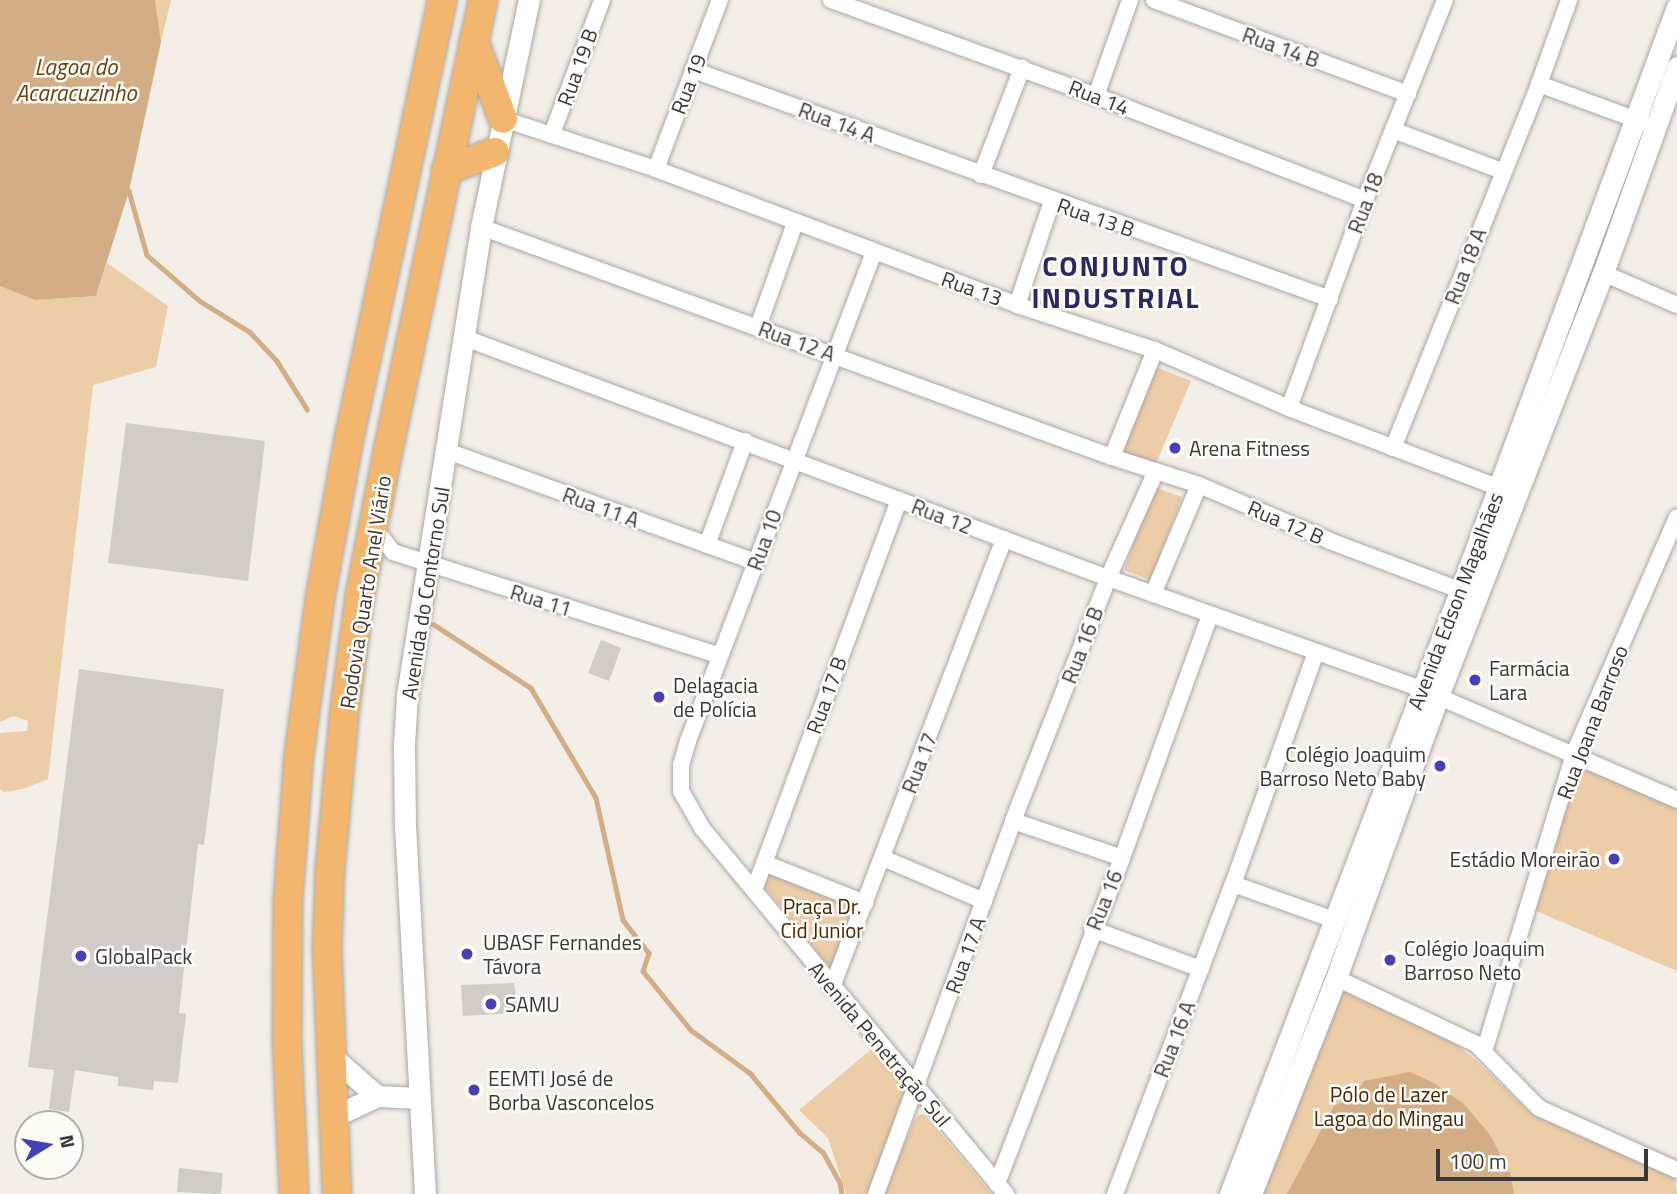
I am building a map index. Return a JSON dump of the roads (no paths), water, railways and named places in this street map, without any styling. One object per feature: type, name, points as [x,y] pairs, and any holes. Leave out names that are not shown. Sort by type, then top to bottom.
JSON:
[{"type":"highway","name":"Rodovia Quarto Anel Viário","points":[[294,1194],[288,1042],[289,887],[301,742],[321,593],[349,439],[405,185],[442,0]]},
{"type":"highway","name":"Rodovia Quarto Anel Viário","points":[[337,1194],[327,950],[336,793],[360,595],[483,0]]},
{"type":"highway","points":[[474,41],[503,119]]},
{"type":"highway","points":[[446,170],[495,152]]},
{"type":"highway","points":[[405,185],[412,231],[429,251]]},
{"type":"highway","points":[[349,439],[370,435],[382,440],[388,451]]},
{"type":"street","name":"Avenida do Contorno Sul","points":[[425,1194],[418,1098],[404,745],[407,695],[466,338],[481,227],[528,0]]},
{"type":"street","name":"Rua 19 B","points":[[552,134],[602,0]]},
{"type":"street","name":"Rua 19","points":[[656,169],[720,0]]},
{"type":"street","name":"Rua 14","points":[[831,0],[1022,68],[1365,200]]},
{"type":"street","points":[[1096,96],[1130,0]]},
{"type":"street","name":"Rua 14 B","points":[[1154,0],[1408,94]]},
{"type":"street","name":"Rua 18","points":[[1289,408],[1365,200],[1446,0]]},
{"type":"street","name":"Rua 18 A","points":[[1393,448],[1539,84],[1569,0]]},
{"type":"street","name":"Avenida Edson Magalhães","points":[[1508,491],[1634,119],[1677,7]]},
{"type":"street","name":"Avenida Edson Magalhães","points":[[1251,1194],[1336,978],[1430,692],[1463,601],[1603,273],[1677,67]]},
{"type":"street","points":[[981,175],[1022,68]]},
{"type":"street","name":"Rua 14 A","points":[[693,70],[981,175]]},
{"type":"street","points":[[1539,84],[1654,127]]},
{"type":"street","name":"Rua 13","points":[[503,119],[656,169],[1017,305],[1154,350],[1289,408],[1508,491]]},
{"type":"street","points":[[1393,130],[1502,172]]},
{"type":"street","name":"Rua 13 B","points":[[981,175],[1330,299]]},
{"type":"street","points":[[1017,305],[1052,201]]},
{"type":"street","points":[[758,327],[795,223]]},
{"type":"street","name":"Rua 12 A","points":[[481,227],[1112,457]]},
{"type":"street","name":"Rua 10","points":[[702,828],[685,802],[681,772],[688,741],[793,459],[874,252]]},
{"type":"street","points":[[1603,273],[1677,305]]},
{"type":"street","name":"Rua 12","points":[[466,338],[1108,578],[1430,692],[1677,800]]},
{"type":"street","points":[[1112,457],[1154,350]]},
{"type":"street","points":[[707,545],[745,441]]},
{"type":"street","name":"Rua 11 A","points":[[447,451],[755,562]]},
{"type":"street","name":"Rua 12 B","points":[[1112,457],[1199,485],[1463,601]]},
{"type":"street","name":"Rua 16 B","points":[[1013,821],[1108,578],[1156,471]]},
{"type":"street","points":[[1153,594],[1199,485]]},
{"type":"street","name":"Rua 17 B","points":[[754,890],[899,500]]},
{"type":"street","name":"Rua Joana Barroso","points":[[1483,1052],[1574,753],[1677,517]]},
{"type":"street","name":"Rua 11","points":[[373,527],[393,552],[720,656]]},
{"type":"street","name":"Rua 17","points":[[832,987],[1004,539]]},
{"type":"street","name":"Rua 16","points":[[1001,1189],[1092,929],[1122,858],[1210,615]]},
{"type":"street","points":[[1316,652],[1233,884],[1334,920]]},
{"type":"street","name":"Avenida Edson Magalhães","points":[[1230,1194],[1334,920],[1430,692]]},
{"type":"street","points":[[1013,821],[1122,858]]},
{"type":"street","name":"Rua 17 A","points":[[876,1194],[1013,821]]},
{"type":"street","name":"Avenida Penetração Sul","points":[[702,828],[1001,1189]]},
{"type":"street","points":[[883,858],[984,901]]},
{"type":"street","points":[[764,863],[865,902]]},
{"type":"street","name":"Rua 16 A","points":[[1115,1194],[1233,884]]},
{"type":"street","points":[[1092,929],[1201,969]]},
{"type":"street","points":[[1336,978],[1468,1039],[1539,1108],[1677,1170]]},
{"type":"street","points":[[1294,1021],[1315,1033]]},
{"type":"street","points":[[330,1055],[377,1096]]},
{"type":"street","points":[[333,1117],[377,1096],[418,1098]]},
{"type":"water","name":"Lagoa do Acaracuzinho","points":[[0,0],[155,0],[161,42],[129,191],[96,296],[35,300],[0,286]]},
{"type":"water","points":[[1410,1072],[1434,1083],[1464,1104],[1490,1135],[1510,1173],[1514,1194],[1287,1194],[1334,1106],[1354,1096],[1364,1081]]},
{"type":"waterway","points":[[125,187],[129,191],[147,255],[200,301],[250,332],[277,361],[307,409]]},
{"type":"waterway","points":[[433,624],[531,688],[596,798],[623,920],[649,953],[643,971],[691,1030],[750,1073],[800,1133],[823,1152],[840,1183],[842,1194]]},
{"type":"place","name":"Arena Fitness","points":[[1175,448]]},
{"type":"place","name":"Farmácia Lara","points":[[1475,680]]},
{"type":"place","name":"Delagacia de Polícia","points":[[659,697]]},
{"type":"place","name":"Colégio Joaquim Barroso Neto Baby","points":[[1440,766]]},
{"type":"place","name":"Estádio Moreirão","points":[[1614,859]]},
{"type":"place","name":"UBASF Fernandes Távora","points":[[467,954]]},
{"type":"place","name":"GlobalPack","points":[[81,956]]},
{"type":"place","name":"Colégio Joaquim Barroso Neto","points":[[1390,960]]},
{"type":"place","name":"SAMU","points":[[491,1004]]},
{"type":"place","name":"EEMTI José de Borba Vasconcelos","points":[[474,1090]]},
{"type":"district","name":"CONJUNTO INDUSTRIAL","points":[[1116,282]]},
{"type":"park label","name":"Praça Dr. Cid Junior","points":[[822,918]]},
{"type":"park label","name":"Pólo de Lazer Lagoa do Mingau","points":[[1389,1106]]}]
